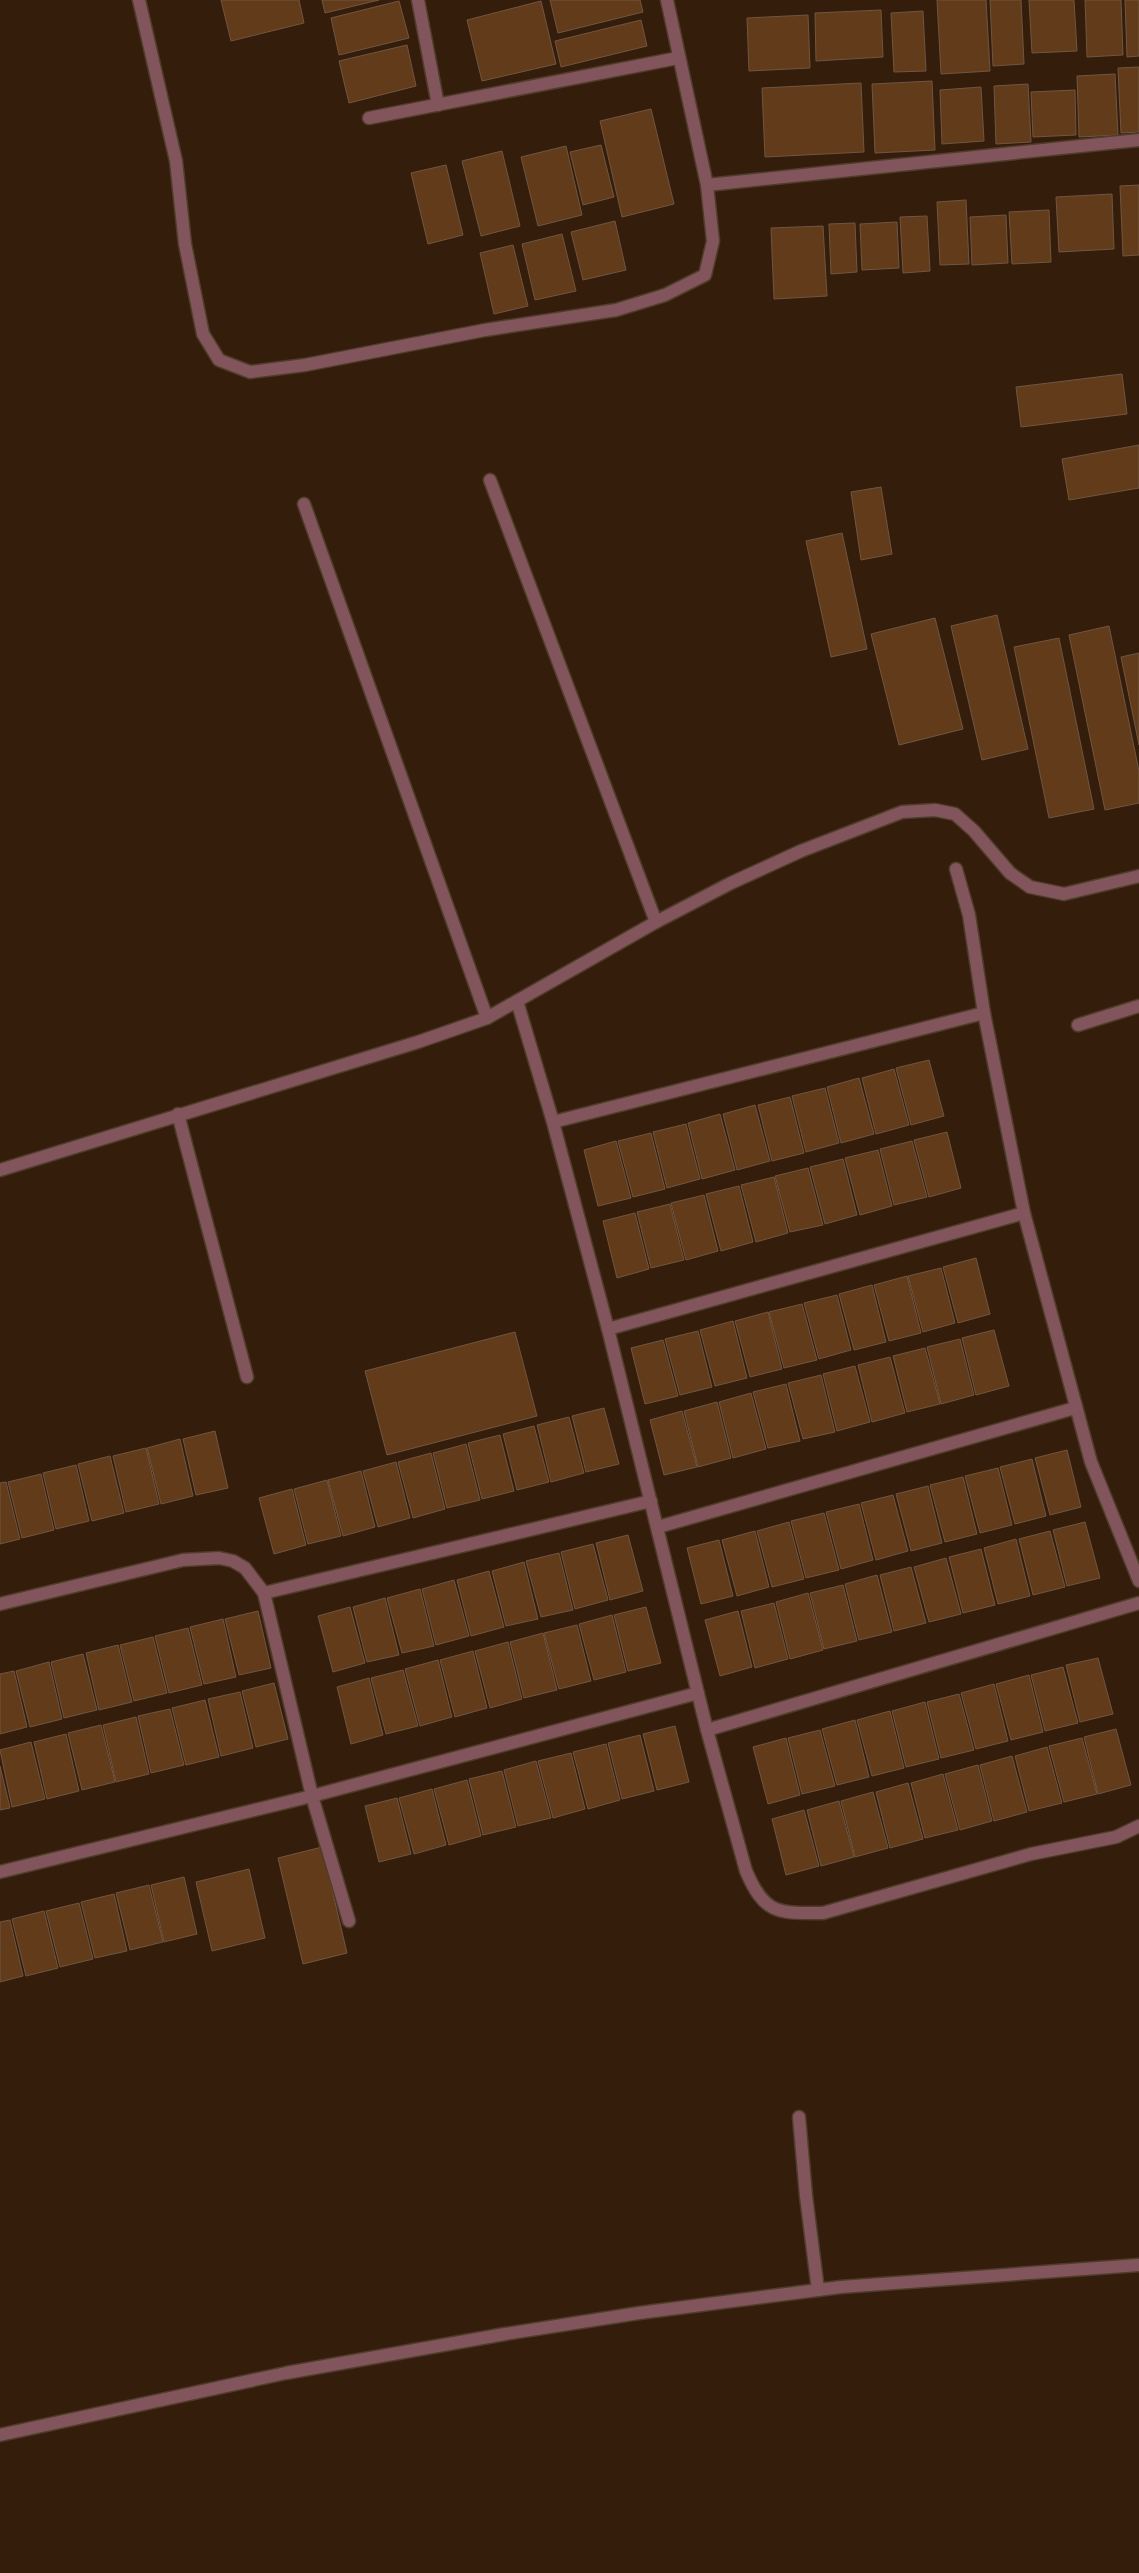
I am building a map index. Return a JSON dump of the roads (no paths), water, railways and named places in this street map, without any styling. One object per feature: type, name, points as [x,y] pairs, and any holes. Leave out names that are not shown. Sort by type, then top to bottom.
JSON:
[{"type":"street","points":[[139,0],[176,161],[185,244],[203,334],[219,360],[250,372],[616,310],[665,295],[705,275],[713,241],[707,185],[678,58],[667,0]]},
{"type":"street","points":[[418,0],[438,105]]},
{"type":"street","points":[[369,118],[678,58]]},
{"type":"street","points":[[707,185],[1139,140]]},
{"type":"street","points":[[490,480],[656,922]]},
{"type":"street","points":[[304,504],[486,1018]]},
{"type":"street","points":[[0,1170],[418,1042],[486,1018],[656,922],[801,851],[902,812],[935,810],[955,814],[974,831],[1010,873],[1030,887],[1064,894],[1139,876]]},
{"type":"street","points":[[956,869],[969,915],[984,1014],[1024,1213],[1090,1462],[1139,1581]]},
{"type":"street","points":[[517,1000],[553,1122],[608,1329],[658,1527],[706,1730],[746,1871],[755,1892],[769,1907],[790,1913],[823,1913],[1031,1854],[1116,1837],[1139,1826]]},
{"type":"street","points":[[1078,1025],[1139,1006]]},
{"type":"street","points":[[553,1122],[984,1014]]},
{"type":"street","points":[[178,1114],[247,1377]]},
{"type":"street","points":[[608,1329],[1024,1213]]},
{"type":"street","points":[[658,1527],[1075,1408]]},
{"type":"street","points":[[264,1593],[651,1501]]},
{"type":"street","points":[[0,1604],[183,1560],[219,1558],[233,1561],[245,1568],[264,1593],[312,1796],[349,1921]]},
{"type":"street","points":[[706,1730],[1139,1603]]},
{"type":"street","points":[[0,1872],[312,1796],[698,1693]]},
{"type":"street","points":[[799,2117],[806,2196],[818,2290]]},
{"type":"street","points":[[0,2435],[286,2373],[505,2334],[639,2313],[818,2290],[1139,2265]]}]
